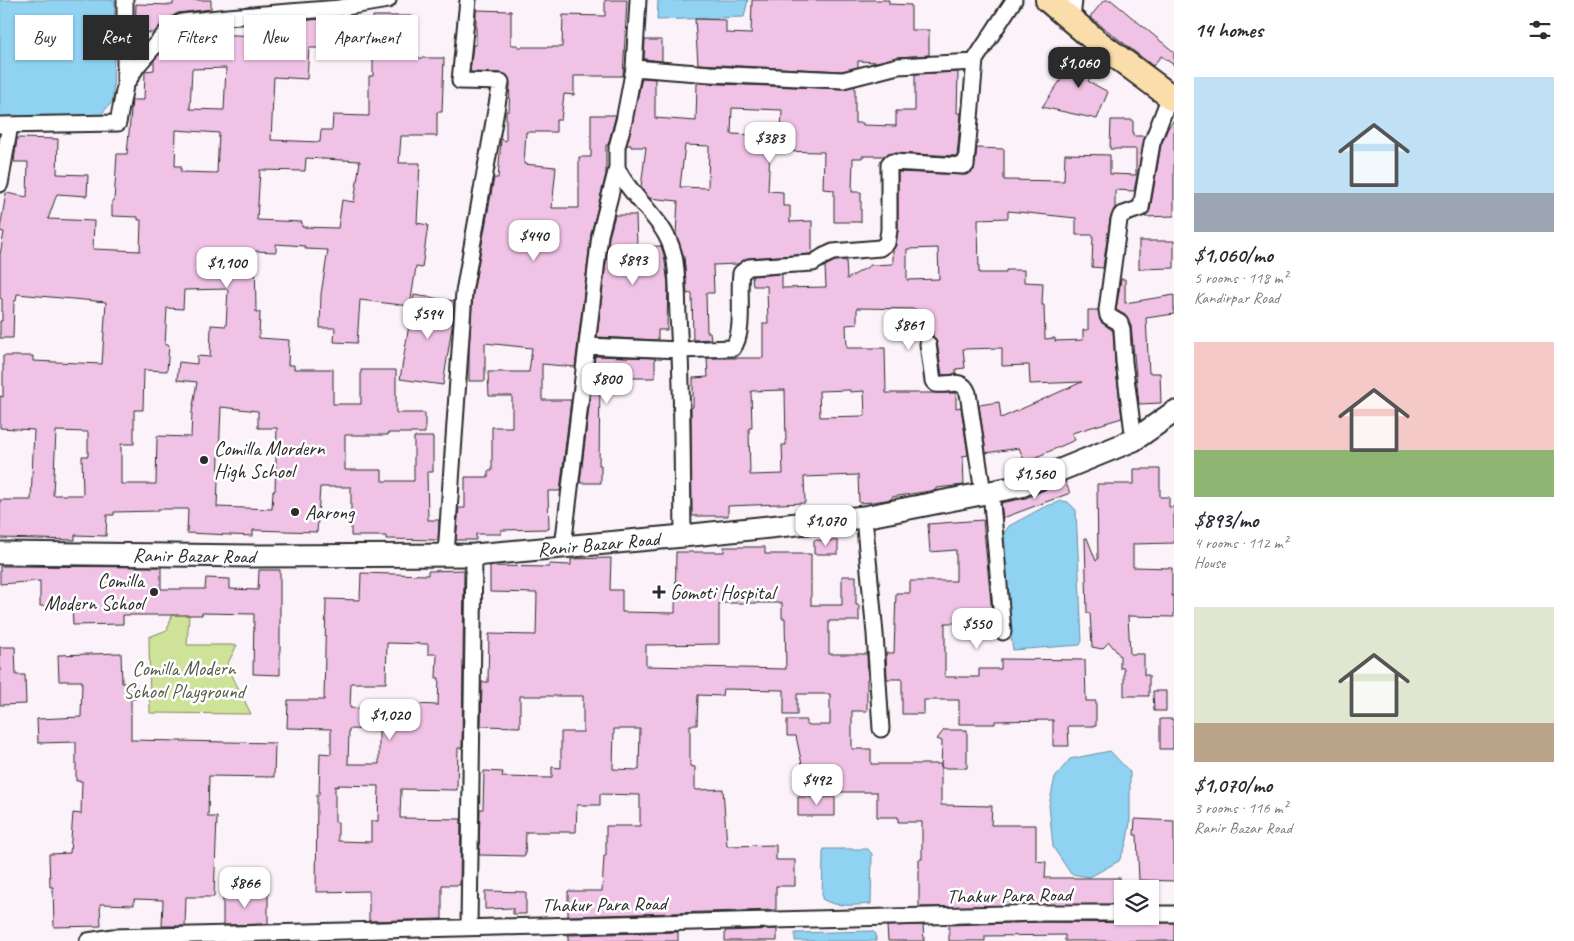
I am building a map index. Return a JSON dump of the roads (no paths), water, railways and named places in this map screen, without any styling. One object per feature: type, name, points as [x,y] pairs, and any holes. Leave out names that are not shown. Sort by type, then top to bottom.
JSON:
[{"type":"main road","points":[[1048,0],[1073,9],[1096,41],[1172,97]]},
{"type":"main road","name":"Ranir Bazar Road","points":[[0,552],[244,556],[474,555],[864,517],[1021,486],[1134,440],[1174,412]]},
{"type":"street","points":[[0,184],[5,125],[118,123],[125,86],[125,0]]},
{"type":"street","points":[[125,86],[136,66],[171,27],[182,22],[388,0]]},
{"type":"street","points":[[446,555],[464,292],[501,82],[460,81],[468,0]]},
{"type":"street","points":[[563,547],[600,235],[617,168],[617,147],[634,68],[638,0]]},
{"type":"street","points":[[586,346],[680,350],[733,348],[737,343],[739,332],[741,273],[749,268],[814,263],[833,252],[880,248],[887,243],[889,230],[889,164],[892,162],[963,166],[968,162],[975,62],[1014,0]]},
{"type":"street","points":[[634,68],[710,74],[843,80],[898,66],[975,62]]},
{"type":"street","points":[[1134,440],[1124,362],[1122,328],[1120,324],[1108,316],[1106,310],[1119,220],[1122,215],[1141,208],[1152,143],[1172,97]]},
{"type":"street","points":[[617,168],[622,179],[660,223],[674,253],[680,350],[683,536]]},
{"type":"street","points":[[928,344],[933,381],[936,384],[962,384],[966,386],[968,393],[987,492],[1003,632]]},
{"type":"street","points":[[864,517],[875,634],[881,729]]},
{"type":"street","points":[[469,928],[474,555]]},
{"type":"street","name":"Thakur Para Road","points":[[88,941],[112,937],[451,935],[469,928],[1042,913],[1114,914]]},
{"type":"street","points":[[1159,914],[1174,914]]},
{"type":"water","points":[[0,0],[115,0],[115,15],[83,15],[83,60],[114,60],[113,101],[98,118],[0,117]]},
{"type":"water","points":[[658,0],[748,0],[744,17],[657,20]]},
{"type":"water","points":[[1062,501],[1068,502],[1076,510],[1082,641],[1080,645],[1013,650],[1007,612],[1004,533],[1009,526],[1044,507]]},
{"type":"water","points":[[1110,751],[1130,772],[1130,823],[1126,845],[1119,861],[1090,877],[1071,874],[1053,847],[1049,805],[1055,777],[1070,759]]},
{"type":"water","points":[[824,849],[868,849],[872,854],[871,904],[839,905],[822,899]]},
{"type":"water","points":[[872,931],[876,934],[876,941],[795,941],[795,933]]},
{"type":"place","name":"Comilla Mordern High School","points":[[204,460]]},
{"type":"place","name":"Aarong","points":[[295,512]]},
{"type":"place","name":"Comilla Modern School","points":[[154,592]]},
{"type":"place","name":"Gomoti Hospital","points":[[659,592]]},
{"type":"park label","name":"Comilla Modern School Playground","points":[[184,680]]}]
